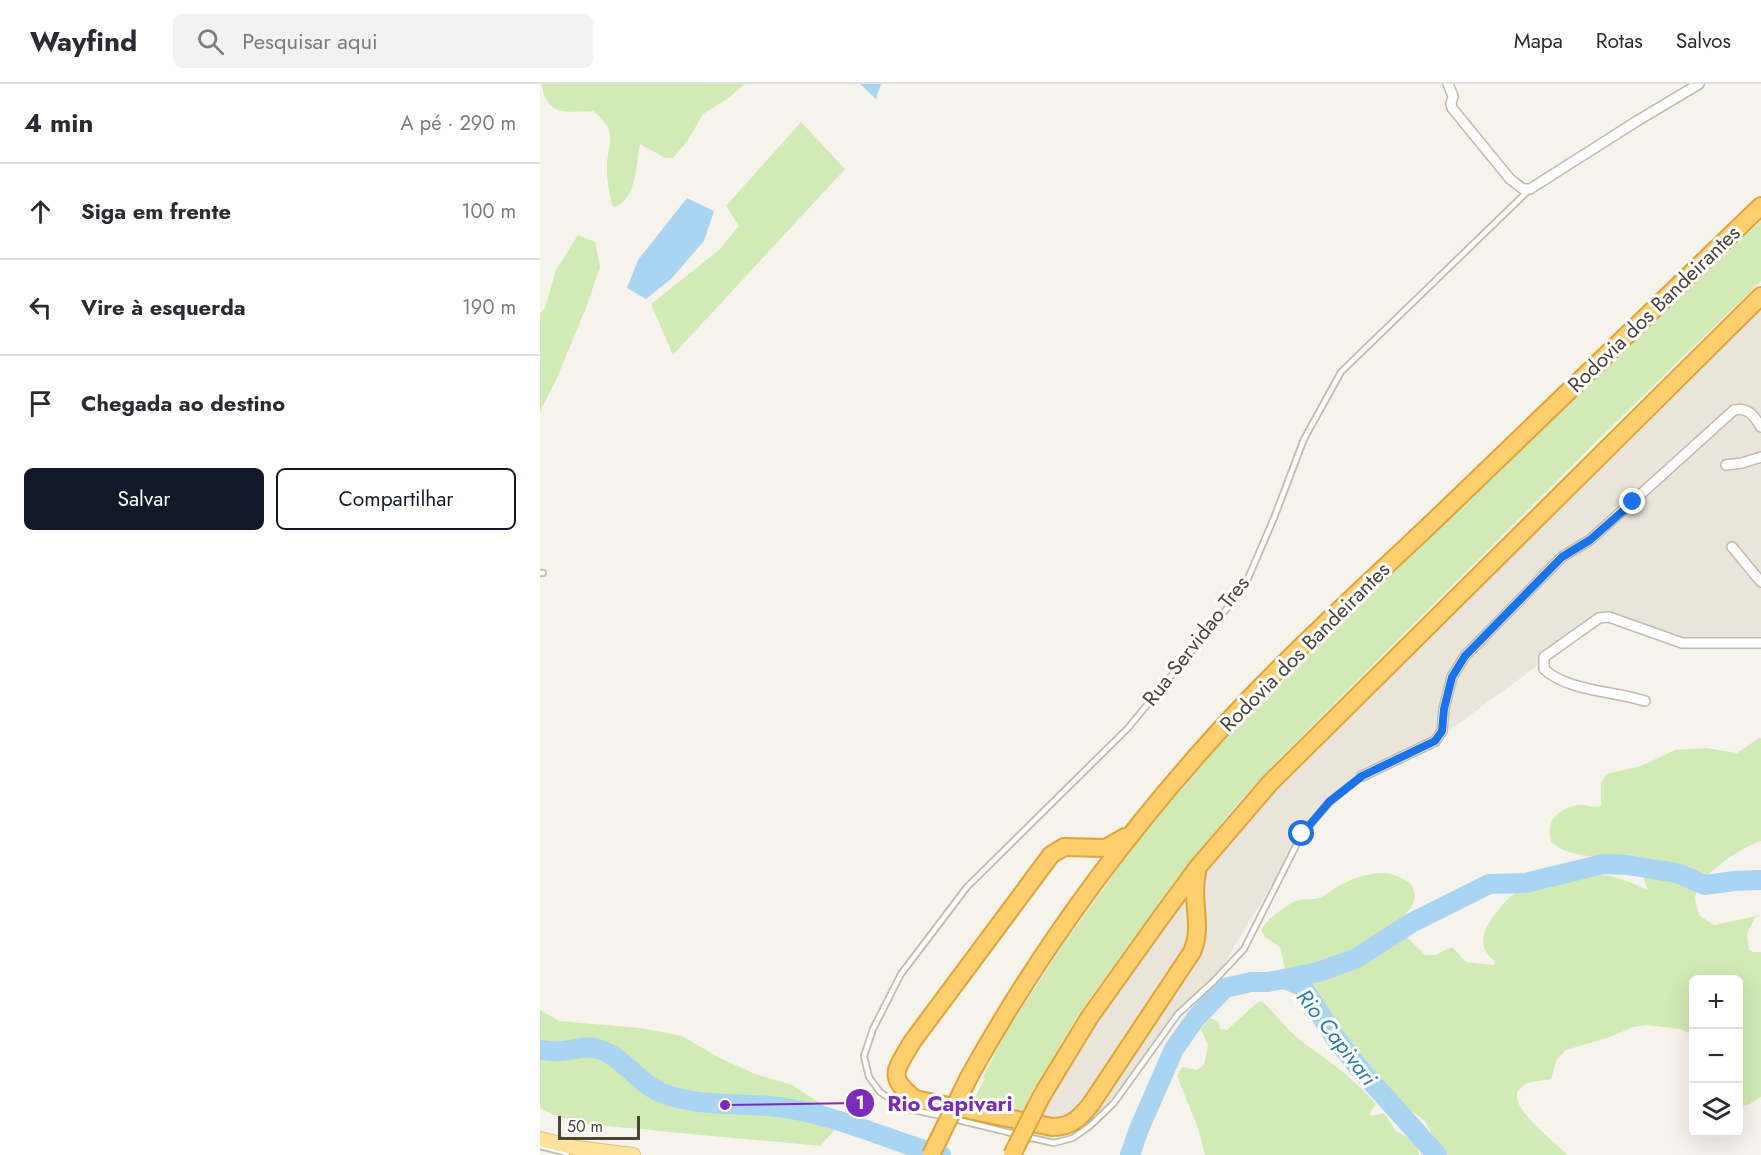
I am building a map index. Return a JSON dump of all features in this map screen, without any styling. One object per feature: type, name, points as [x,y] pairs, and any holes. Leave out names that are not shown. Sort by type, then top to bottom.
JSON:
[{"type":"highway","name":"Rodovia dos Bandeirantes","points":[[931,1155],[969,1077],[1025,984],[1133,832],[1204,748],[1285,664],[1761,206]]},
{"type":"highway","points":[[1012,1155],[1041,1097],[1089,1018],[1198,867],[1270,783],[1761,296]]},
{"type":"highway","points":[[1133,832],[1106,848],[1064,848],[1051,855],[912,1042],[900,1064],[896,1078],[900,1087],[915,1099],[1052,1127],[1062,1127],[1080,1117],[1091,1104],[1192,952],[1198,929],[1193,888],[1198,867]]},
{"type":"main road","points":[[540,1139],[576,1148],[633,1155]]},
{"type":"street","points":[[1451,88],[1451,104],[1459,117],[1510,179],[1523,189],[1530,189],[1699,84]]},
{"type":"street","points":[[1362,776],[1435,741],[1442,731],[1444,709],[1452,677],[1465,656],[1562,557],[1590,540],[1734,410],[1747,410],[1753,414],[1761,427]]},
{"type":"street","points":[[1726,465],[1761,457]]},
{"type":"street","points":[[1732,547],[1761,582]]},
{"type":"street","points":[[1645,701],[1625,694],[1566,684],[1544,669],[1544,657],[1599,618],[1609,616],[1682,643],[1761,643]]},
{"type":"lane","name":"Rua Servidao Tres","points":[[1362,776],[1329,802],[1302,834],[1244,949],[1178,1014],[1114,1103],[1090,1126],[1073,1138],[1054,1143],[904,1108],[880,1092],[869,1077],[864,1056],[873,1029],[902,974],[968,887],[1128,728],[1246,583],[1304,439],[1341,372],[1530,189]]},
{"type":"lane","points":[[540,1146],[581,1155]]},
{"type":"shaded area","points":[[1761,300],[1761,640],[1680,640],[1609,613],[1435,741],[1362,776],[1302,834],[1213,982],[1178,1014],[1114,1103],[1073,1138],[1054,1143],[1018,1143],[1121,974],[1311,742]]},
{"type":"green space","points":[[541,84],[744,84],[730,97],[703,114],[688,140],[673,158],[665,158],[640,144],[632,188],[622,203],[615,207],[612,205],[608,179],[607,161],[610,138],[607,125],[593,111],[569,112],[552,106]]},
{"type":"green space","points":[[801,122],[845,169],[673,355],[651,304],[718,251],[739,226],[726,206]]},
{"type":"green space","points":[[1761,221],[1761,281],[1612,426],[1277,761],[1239,802],[1177,878],[1077,1017],[1036,1088],[1034,1087],[1021,1115],[972,1103],[1002,1039],[1062,946],[1143,834],[1216,749],[1317,646]]},
{"type":"green space","points":[[578,235],[595,242],[600,267],[557,378],[540,411],[540,314],[545,308],[556,270]]},
{"type":"green space","points":[[1761,738],[1761,841],[1742,849],[1712,871],[1698,889],[1695,898],[1700,916],[1714,925],[1761,915],[1755,917],[1747,934],[1749,949],[1753,952],[1761,952],[1761,1097],[1750,1104],[1743,1106],[1743,975],[1689,975],[1689,1033],[1680,1029],[1646,1025],[1633,1027],[1610,1037],[1566,1050],[1557,1059],[1551,1079],[1526,1083],[1517,1092],[1518,1102],[1526,1115],[1568,1155],[1443,1155],[1425,1121],[1353,1069],[1333,1036],[1301,992],[1298,973],[1294,970],[1285,970],[1280,947],[1265,937],[1261,930],[1276,914],[1296,901],[1322,897],[1336,887],[1360,877],[1375,873],[1390,874],[1409,883],[1413,887],[1415,896],[1414,902],[1400,921],[1396,931],[1405,935],[1425,955],[1435,955],[1452,947],[1466,962],[1494,965],[1495,962],[1483,943],[1489,923],[1516,891],[1537,877],[1545,874],[1597,874],[1627,881],[1648,890],[1641,871],[1630,859],[1568,852],[1551,842],[1551,822],[1557,814],[1576,805],[1601,806],[1601,784],[1606,774],[1641,766],[1675,750],[1706,748],[1737,753]]},
{"type":"green space","points":[[1262,1001],[1299,1039],[1360,1087],[1376,1104],[1370,1113],[1371,1116],[1384,1113],[1396,1131],[1417,1143],[1419,1155],[1205,1155],[1198,1128],[1177,1076],[1182,1067],[1197,1070],[1204,1065],[1208,1045],[1201,1029],[1210,1018],[1218,1021],[1220,1029],[1227,1030]]},
{"type":"green space","points":[[540,1010],[559,1021],[640,1028],[682,1036],[718,1057],[755,1074],[792,1085],[826,1107],[834,1131],[820,1146],[603,1126],[552,1114],[540,1108]]},
{"type":"water","points":[[860,84],[881,84],[876,99]]},
{"type":"water","points":[[687,198],[714,211],[704,241],[671,279],[646,299],[627,288],[638,260]]},
{"type":"waterway","points":[[1284,979],[1318,972],[1355,959],[1413,922],[1489,884],[1525,883],[1603,864],[1627,865],[1677,873],[1705,885],[1761,880]]},
{"type":"waterway","name":"Rio Capivari","points":[[1130,1155],[1174,1049],[1196,1018],[1225,988],[1251,982],[1284,979],[1302,986],[1334,1036],[1359,1068],[1437,1155]]},
{"type":"waterway","name":"Rio Capivari","points":[[540,1050],[567,1051],[594,1048],[613,1056],[653,1089],[676,1098],[705,1103],[800,1110],[841,1121],[941,1155]]},
{"type":"place","name":"Rio Capivari","points":[[725,1105]]},
{"type":"route","points":[[1302,834],[1329,802],[1346,787],[1362,776],[1435,741],[1442,731],[1444,709],[1452,677],[1465,656],[1562,557],[1590,540],[1633,502]]}]
